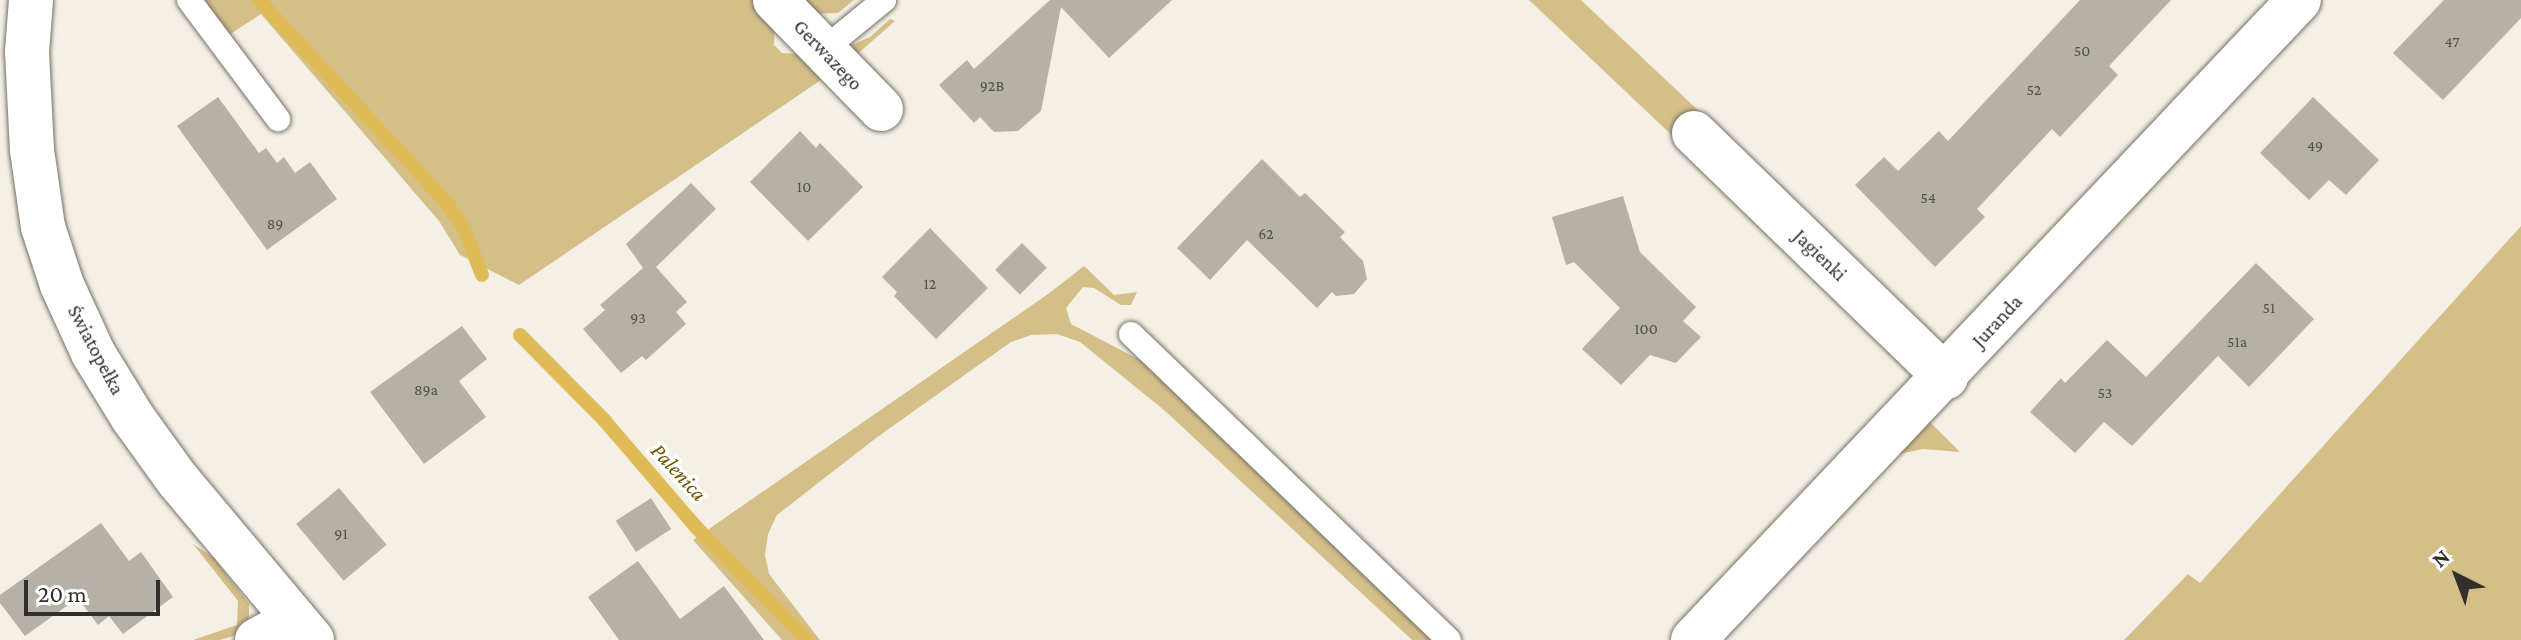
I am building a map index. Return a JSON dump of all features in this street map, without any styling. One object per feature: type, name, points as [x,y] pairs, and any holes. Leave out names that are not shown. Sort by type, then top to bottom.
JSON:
[{"type":"street","name":"Światopełka","points":[[31,0],[27,52],[32,150],[43,227],[62,285],[93,353],[133,418],[287,633]]},
{"type":"street","name":"Gerwazego","points":[[775,0],[881,109]]},
{"type":"street","name":"Juranda","points":[[1693,640],[1946,377],[2299,0]]},
{"type":"street","name":"Jagienki","points":[[1694,133],[1946,377]]},
{"type":"lane","points":[[189,0],[278,119]]},
{"type":"lane","points":[[823,50],[884,0]]},
{"type":"lane","points":[[1131,334],[1449,640]]},
{"type":"shaded area","points":[[198,0],[757,0],[775,26],[774,45],[782,53],[797,54],[821,80],[519,285],[460,255],[439,221],[261,14],[226,37]]},
{"type":"shaded area","points":[[790,0],[854,0],[838,13],[809,14]]},
{"type":"shaded area","points":[[1529,0],[1581,0],[1703,115],[1679,142]]},
{"type":"shaded area","points":[[890,19],[895,21],[854,57],[848,50],[870,37]]},
{"type":"shaded area","points":[[2521,226],[2521,640],[2124,640],[2188,574],[2200,583]]},
{"type":"shaded area","points":[[1084,266],[1114,295],[1137,292],[1131,305],[1121,305],[1094,288],[1083,287],[1066,308],[1071,324],[1144,362],[1434,640],[1412,640],[1164,410],[1080,342],[1057,334],[1031,335],[1011,342],[876,438],[777,515],[768,534],[765,555],[769,574],[820,640],[782,640],[693,540]]},
{"type":"shaded area","points":[[1929,421],[1960,452],[1923,449],[1884,457]]},
{"type":"shaded area","points":[[193,544],[214,558],[249,604],[249,625],[240,634],[220,640],[193,640],[237,625],[238,601]]},
{"type":"building","points":[[1050,0],[1172,0],[1109,58],[1061,7],[1041,111],[1018,131],[994,132],[980,117],[974,123],[939,85],[967,60],[974,69]]},
{"type":"building","points":[[2080,0],[2171,0],[2109,66],[2118,75],[2060,137],[2052,129],[1977,209],[1985,217],[1935,267],[1855,185],[1884,157],[1898,171],[1939,131],[1948,141]]},
{"type":"building","points":[[2444,0],[2521,0],[2521,18],[2443,100],[2393,53]]},
{"type":"building","points":[[218,97],[259,153],[266,148],[277,163],[284,157],[295,173],[310,162],[337,199],[267,250],[177,126]]},
{"type":"building","points":[[2313,97],[2379,160],[2346,195],[2329,180],[2309,200],[2260,153]]},
{"type":"building","points":[[800,131],[816,148],[820,143],[863,187],[808,241],[750,182]]},
{"type":"building","points":[[1262,159],[1300,197],[1305,193],[1345,232],[1340,237],[1363,261],[1367,279],[1354,294],[1336,296],[1332,292],[1317,308],[1247,240],[1210,280],[1177,248]]},
{"type":"building","points":[[691,183],[716,209],[656,267],[687,302],[676,312],[686,324],[646,360],[642,356],[621,373],[583,329],[605,310],[600,305],[643,268],[626,244]]},
{"type":"building","points":[[1623,196],[1640,252],[1696,307],[1683,321],[1701,337],[1676,363],[1650,355],[1621,385],[1582,349],[1620,308],[1574,262],[1566,265],[1552,217]]},
{"type":"building","points":[[930,228],[988,288],[936,339],[894,296],[897,292],[882,277]]},
{"type":"building","points":[[1022,243],[1047,268],[1020,295],[995,270]]},
{"type":"building","points":[[2256,263],[2314,319],[2249,387],[2218,356],[2132,446],[2104,422],[2075,453],[2030,412],[2061,378],[2065,383],[2107,340],[2146,377]]},
{"type":"building","points":[[462,326],[487,359],[459,381],[486,417],[424,464],[370,392]]},
{"type":"building","points":[[339,488],[387,545],[344,581],[296,524]]},
{"type":"building","points":[[651,498],[671,529],[636,552],[616,521]]},
{"type":"building","points":[[101,523],[129,561],[141,552],[173,597],[123,634],[109,616],[98,625],[78,598],[25,636],[0,603],[0,595]]},
{"type":"building","points":[[638,561],[680,619],[724,586],[764,640],[619,640],[588,597]]},
{"type":"waterway","name":"Palenica","points":[[259,0],[447,203],[465,231],[482,275]]},
{"type":"waterway","name":"Palenica","points":[[520,335],[604,420],[696,527],[807,640]]}]
